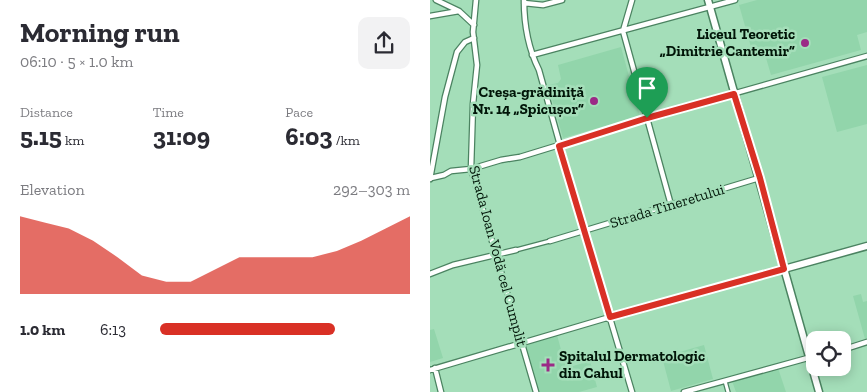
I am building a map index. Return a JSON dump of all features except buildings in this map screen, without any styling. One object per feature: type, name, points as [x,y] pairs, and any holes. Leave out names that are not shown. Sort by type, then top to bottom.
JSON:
[{"type":"main road","points":[[709,4],[760,178],[784,269],[806,338]]},
{"type":"main road","points":[[784,269],[867,246]]},
{"type":"main road","points":[[816,376],[819,392]]},
{"type":"street","points":[[436,0],[459,11],[474,25]]},
{"type":"street","name":"Strada Ioan Vodă cel Cumplit","points":[[476,0],[474,38],[477,65],[472,112],[471,169],[536,392]]},
{"type":"street","points":[[562,0],[543,5],[524,1],[526,33],[532,55],[539,70],[559,146],[632,392]]},
{"type":"street","points":[[632,0],[623,31],[671,205]]},
{"type":"street","points":[[532,55],[623,31],[709,4],[735,0]]},
{"type":"street","points":[[430,16],[459,11]]},
{"type":"street","points":[[474,38],[465,42],[458,52],[445,97],[430,179],[451,171],[471,169],[559,146],[647,118],[867,56]]},
{"type":"street","name":"Strada Tineretului","points":[[430,274],[453,266],[550,241],[760,178]]},
{"type":"street","points":[[442,392],[432,369],[784,269]]},
{"type":"street","points":[[851,347],[867,342]]},
{"type":"street","points":[[684,392],[806,359]]},
{"type":"street","points":[[725,381],[728,392]]},
{"type":"shaded area","name":"Liceul Teoretic „Dimitrie Cantemir”","points":[[757,0],[867,0],[867,32],[857,35],[861,50],[771,75],[764,51],[753,54],[739,5]]},
{"type":"shaded area","name":"Creșa-grădiniță Nr. 14 „Spicușor”","points":[[621,47],[640,116],[563,138],[548,85],[558,83],[561,79],[558,65]]},
{"type":"shaded area","points":[[867,65],[867,124],[837,132],[822,77]]},
{"type":"shaded area","points":[[861,294],[863,302],[867,301],[867,338],[865,339],[853,296]]},
{"type":"shaded area","points":[[434,329],[443,358],[430,362],[430,330]]},
{"type":"shaded area","name":"Spitalul Dermatologic din Cahul","points":[[557,335],[566,368],[590,361],[597,387],[579,392],[538,392],[525,344]]},
{"type":"shaded area","points":[[704,345],[713,379],[671,391],[662,357]]},
{"type":"shaded area","points":[[778,368],[786,392],[736,392],[732,381]]},
{"type":"place","name":"Liceul Teoretic „Dimitrie Cantemir”","points":[[805,43]]},
{"type":"place","name":"Creșa-grădiniță Nr. 14 „Spicușor”","points":[[594,101]]},
{"type":"place","name":"Spitalul Dermatologic din Cahul","points":[[548,365]]},
{"type":"route","points":[[734,94],[760,178],[784,269],[610,317],[559,146],[647,118],[734,94]]}]
